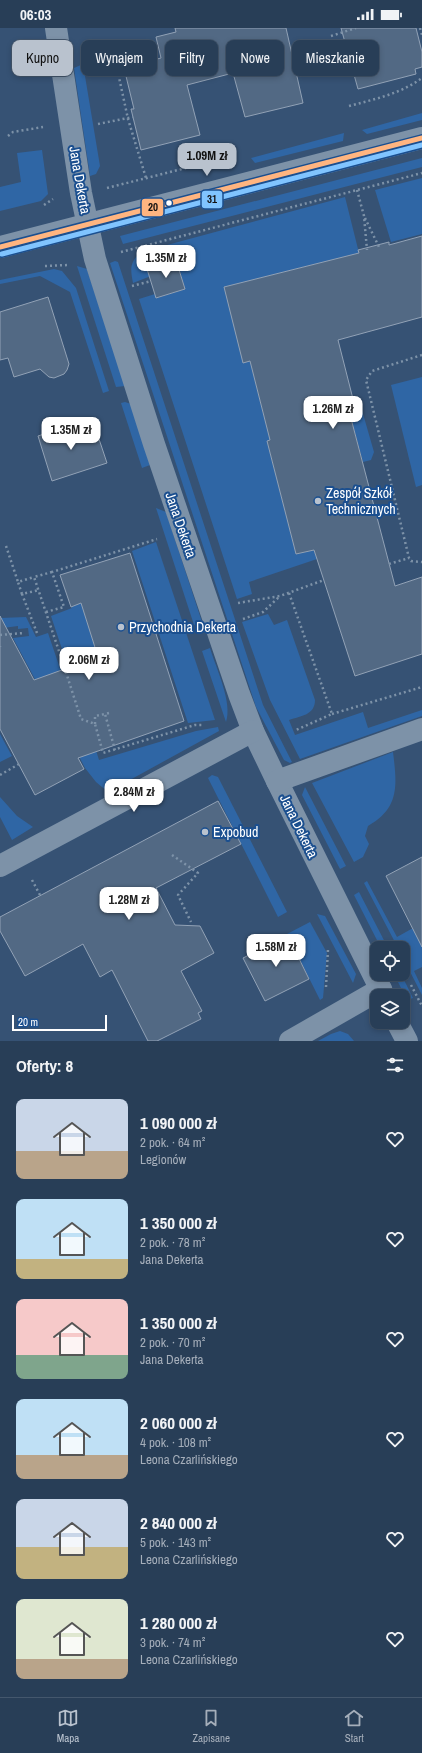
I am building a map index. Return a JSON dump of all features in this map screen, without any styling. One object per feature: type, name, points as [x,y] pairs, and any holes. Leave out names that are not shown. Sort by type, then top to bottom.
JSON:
[{"type":"street","name":"Jana Dekerta","points":[[56,28],[79,185],[95,259],[154,444],[238,694],[253,731],[277,781],[381,989]]},
{"type":"street","points":[[0,247],[422,138]]},
{"type":"street","points":[[277,781],[422,729]]},
{"type":"street","points":[[0,866],[253,731]]},
{"type":"street","points":[[290,1041],[370,998]]},
{"type":"street","points":[[401,1029],[407,1041]]},
{"type":"path","points":[[331,36],[356,28]]},
{"type":"path","points":[[420,28],[422,35]]},
{"type":"path","points":[[119,76],[128,119],[146,178]]},
{"type":"path","points":[[349,106],[388,96],[412,86],[422,78]]},
{"type":"path","points":[[96,124],[133,118]]},
{"type":"path","points":[[8,136],[13,132],[43,127]]},
{"type":"path","points":[[113,254],[422,173]]},
{"type":"path","points":[[357,190],[364,216],[367,250]]},
{"type":"path","points":[[364,216],[379,247]]},
{"type":"path","points":[[40,267],[56,264],[73,265]]},
{"type":"path","points":[[131,287],[151,281]]},
{"type":"path","points":[[422,355],[372,371],[366,380],[409,558],[411,561],[422,562]]},
{"type":"path","points":[[18,582],[161,538]]},
{"type":"path","points":[[6,546],[37,633]]},
{"type":"path","points":[[389,564],[409,558]]},
{"type":"path","points":[[46,612],[64,607],[52,572]]},
{"type":"path","points":[[34,577],[81,719],[95,724]]},
{"type":"path","points":[[234,604],[280,596],[324,580]]},
{"type":"path","points":[[22,594],[39,590]]},
{"type":"path","points":[[289,592],[332,714]]},
{"type":"path","points":[[239,621],[263,612],[280,596]]},
{"type":"path","points":[[0,635],[24,633]]},
{"type":"path","points":[[63,663],[97,652]]},
{"type":"path","points":[[296,730],[332,714],[422,687]]},
{"type":"path","points":[[109,713],[95,716],[95,724],[104,753],[195,725],[208,724]]},
{"type":"path","points":[[105,714],[115,750]]},
{"type":"path","points":[[0,775],[19,764]]},
{"type":"path","points":[[172,855],[198,873],[178,895],[191,922]]},
{"type":"path","points":[[30,877],[40,895]]},
{"type":"path","points":[[324,1022],[329,945]]},
{"type":"shaded area","points":[[81,65],[81,76],[85,76],[100,166],[96,174],[90,176],[74,68]]},
{"type":"shaded area","points":[[422,113],[422,120],[367,134],[362,130]]},
{"type":"shaded area","points":[[344,133],[343,141],[255,163],[251,158]]},
{"type":"shaded area","points":[[42,150],[48,194],[41,201],[0,211],[0,187],[21,182],[17,153]]},
{"type":"shaded area","points":[[422,158],[422,167],[123,244],[120,236]]},
{"type":"shaded area","points":[[422,178],[422,234],[391,242],[375,190]]},
{"type":"shaded area","points":[[345,197],[359,253],[224,287],[243,362],[250,361],[270,440],[267,441],[296,554],[314,550],[317,559],[249,582],[252,594],[237,599],[139,299],[155,294],[157,298],[185,289],[177,260],[148,269],[151,276],[133,283],[131,273],[133,262],[141,252]]},
{"type":"shaded area","points":[[115,261],[118,262],[263,705],[292,762],[290,763],[284,760],[256,707],[110,263]]},
{"type":"shaded area","points":[[77,266],[87,269],[125,386],[116,387]]},
{"type":"shaded area","points":[[54,269],[62,271],[76,288],[109,391],[103,393],[70,292],[40,276],[0,284],[0,280]]},
{"type":"shaded area","points":[[422,377],[422,485],[416,487],[391,385]]},
{"type":"shaded area","points":[[353,399],[359,400],[374,452],[371,460],[363,462],[348,407]]},
{"type":"shaded area","points":[[125,402],[131,404],[150,465],[142,468],[121,403]]},
{"type":"shaded area","points":[[156,508],[166,512],[202,622],[194,625]]},
{"type":"shaded area","points":[[156,542],[215,720],[188,723],[132,551]]},
{"type":"shaded area","points":[[81,603],[95,647],[65,658],[51,616]]},
{"type":"shaded area","points":[[268,614],[274,625],[287,620],[315,700],[313,709],[310,712],[289,720],[295,735],[363,712],[368,728],[422,710],[422,716],[300,759],[270,700],[242,622]]},
{"type":"shaded area","points":[[26,617],[36,637],[48,633],[69,695],[91,734],[99,760],[196,731],[218,727],[219,731],[108,792],[96,782],[85,768],[64,727],[61,728],[13,638],[29,636],[28,628],[18,629],[18,626],[3,628],[0,618]]},
{"type":"shaded area","points":[[210,648],[226,696],[228,714],[226,722],[202,651]]},
{"type":"shaded area","points":[[0,734],[12,756],[0,762]]},
{"type":"shaded area","points":[[393,752],[395,775],[394,795],[386,811],[368,826],[365,836],[369,844],[363,857],[354,862],[312,783]]},
{"type":"shaded area","points":[[212,775],[218,777],[287,912],[278,917],[208,778]]},
{"type":"shaded area","points":[[305,787],[346,866],[340,869],[302,795]]},
{"type":"shaded area","points":[[0,797],[17,816],[33,827],[12,840],[0,817]]},
{"type":"shaded area","points":[[367,881],[397,937],[422,923],[422,967],[414,971],[422,988],[422,995],[410,972],[410,941],[394,941],[364,883]]},
{"type":"shaded area","points":[[359,892],[384,941],[377,941],[354,895]]},
{"type":"shaded area","points":[[317,914],[325,916],[356,974],[353,983]]},
{"type":"shaded area","points":[[310,922],[327,953],[323,998],[320,1000],[287,934]]},
{"type":"shaded area","points":[[398,981],[404,981],[408,989],[402,989]]},
{"type":"shaded area","points":[[410,992],[413,998],[410,999]]},
{"type":"shaded area","points":[[340,1031],[348,1034],[354,1041],[318,1041],[331,1034]]},
{"type":"building","points":[[175,28],[286,28],[292,54],[292,76],[297,76],[303,103],[245,117],[234,76],[284,76],[284,40],[226,40],[226,75],[187,85],[200,135],[141,150],[131,109],[134,109],[126,76],[157,76],[157,59],[161,58],[156,37],[176,32]]},
{"type":"building","points":[[341,28],[416,28],[422,52],[422,67],[415,69],[416,74],[358,89],[354,76],[379,76],[379,40],[344,40]]},
{"type":"building","points":[[422,236],[422,317],[338,340],[353,399],[348,407],[395,586],[422,577],[422,654],[355,676],[314,550],[296,554],[267,441],[270,440],[250,361],[243,363],[224,287],[359,253],[358,250],[389,242],[389,245]]},
{"type":"building","points":[[176,260],[185,289],[156,298],[147,269]]},
{"type":"building","points":[[48,297],[69,364],[67,370],[64,374],[54,378],[49,377],[40,369],[14,377],[8,358],[0,360],[0,312]]},
{"type":"building","points":[[86,420],[93,442],[99,439],[107,463],[52,481],[38,436]]},
{"type":"building","points":[[130,553],[184,721],[78,758],[84,769],[35,795],[0,729],[0,616],[34,680],[98,657],[81,603],[71,607],[60,575]]},
{"type":"building","points":[[218,801],[241,844],[156,888],[175,925],[200,926],[214,953],[181,971],[202,1011],[198,1013],[201,1019],[157,1041],[148,1041],[112,970],[100,977],[83,944],[25,976],[0,931],[0,917]]},
{"type":"building","points":[[422,857],[422,947],[386,876]]},
{"type":"building","points":[[288,936],[309,979],[265,1001],[243,958]]},
{"type":"transit line","name":"20","points":[[0,247],[422,138]]},
{"type":"transit line","name":"31","points":[[2,254],[422,145]]},
{"type":"place","name":"Zespół Szkół Technicznych","points":[[318,501]]},
{"type":"place","name":"Przychodnia Dekerta","points":[[121,627]]},
{"type":"place","name":"Expobud","points":[[205,832]]}]
